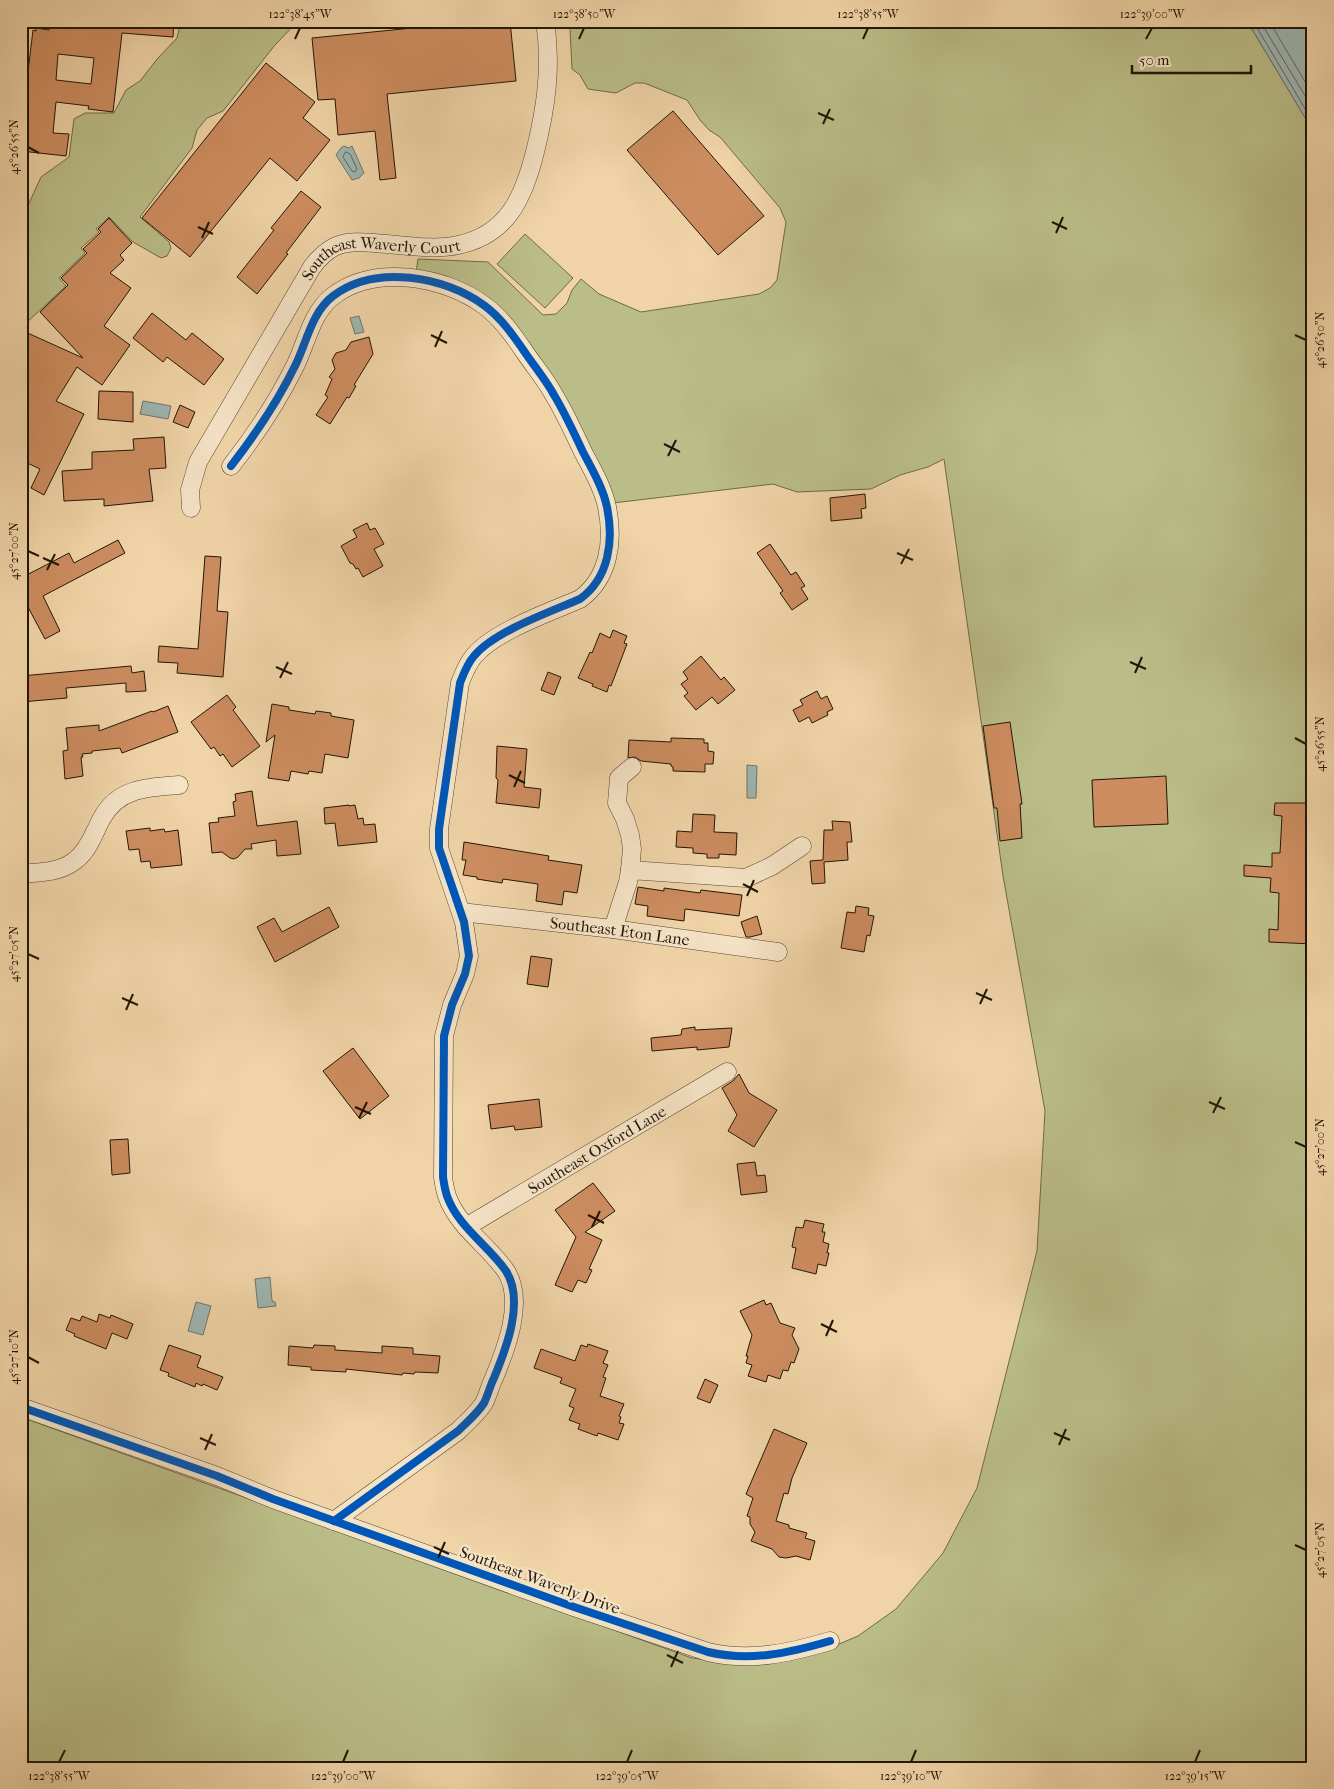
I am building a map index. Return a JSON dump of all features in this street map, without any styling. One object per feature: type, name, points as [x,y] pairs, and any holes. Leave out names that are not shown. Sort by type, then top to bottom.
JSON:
[{"type":"street","name":"Southeast Waverly Court","points":[[191,508],[190,490],[198,462],[320,256],[335,246],[353,242],[425,247],[458,245],[489,233],[505,221],[521,197],[544,114],[548,78],[548,40],[545,21]]},
{"type":"street","points":[[231,466],[273,407],[296,364],[315,318],[332,296],[353,283],[375,277],[414,278],[442,284],[472,297],[498,317],[554,394],[598,482],[607,505],[610,542],[607,559],[603,571],[591,591],[580,599],[500,636],[474,655],[465,668],[460,683],[439,829],[439,848],[464,922],[469,956],[465,974],[452,1005],[444,1036],[442,1178],[447,1197],[466,1227],[501,1265],[513,1286],[510,1331],[501,1360],[484,1402],[470,1420],[458,1431],[334,1521]]},
{"type":"street","points":[[613,929],[628,882],[632,849],[630,834],[617,803],[619,778],[632,767]]},
{"type":"street","points":[[21,874],[58,870],[72,864],[88,846],[102,817],[111,805],[123,795],[144,787],[179,785]]},
{"type":"street","points":[[630,870],[746,878],[772,866],[802,846]]},
{"type":"street","name":"Southeast Eton Lane","points":[[461,912],[613,929],[778,952]]},
{"type":"street","name":"Southeast Oxford Lane","points":[[466,1227],[727,1072]]},
{"type":"street","name":"Southeast Waverly Drive","points":[[21,1407],[217,1476],[273,1499],[574,1607],[708,1652],[731,1656],[757,1657],[782,1654],[830,1642]]},
{"type":"green space","points":[[181,21],[298,21],[275,45],[223,111],[207,118],[197,130],[192,148],[140,217],[169,242],[171,248],[167,256],[161,258],[133,242],[109,217],[96,229],[99,232],[81,248],[85,253],[59,278],[66,286],[21,326],[21,214],[25,212],[41,177],[69,157],[74,119],[85,113],[114,113],[126,90],[140,81],[177,38]]},
{"type":"green space","points":[[598,21],[631,21],[633,25],[647,21],[1247,21],[1313,131],[1313,1768],[21,1768],[21,1417],[692,1658],[740,1664],[767,1664],[820,1652],[858,1636],[896,1609],[943,1553],[977,1488],[1037,1251],[1045,1111],[1003,876],[944,459],[928,467],[900,475],[871,489],[797,492],[773,484],[613,503],[498,312],[416,273],[418,259],[488,262],[543,315],[556,314],[567,303],[572,290],[581,279],[599,294],[641,312],[759,294],[770,288],[777,280],[786,222],[780,208],[720,137],[709,130],[700,120],[687,100],[644,83],[635,83],[616,93],[588,89],[580,75],[572,69],[570,29]]},
{"type":"green space","points":[[525,234],[573,278],[545,308],[497,264]]},
{"type":"water","points":[[1247,21],[1313,21],[1313,131],[1249,24]]},
{"type":"water","points":[[344,146],[349,148],[352,146],[364,173],[359,178],[352,180],[336,155]]},
{"type":"water","points":[[359,316],[364,332],[355,334],[350,318]]},
{"type":"water","points":[[143,401],[171,406],[168,419],[140,414]]},
{"type":"water","points":[[747,765],[757,766],[756,798],[747,798]]},
{"type":"water","points":[[270,1277],[272,1301],[275,1302],[276,1306],[258,1308],[255,1279]]},
{"type":"water","points":[[196,1302],[211,1306],[203,1335],[188,1331]]},
{"type":"building","points":[[50,21],[88,25],[88,21],[174,21],[173,37],[122,33],[113,112],[88,109],[89,106],[56,102],[53,133],[69,134],[66,156],[21,151],[21,122],[27,122],[28,97],[25,97],[33,30],[36,31],[36,28],[49,30]],"holes":[[[58,54],[94,58],[91,84],[56,80]]]},
{"type":"building","points":[[483,21],[510,21],[516,81],[387,94],[396,178],[380,180],[375,131],[338,135],[335,99],[318,100],[312,38]]},
{"type":"building","points":[[266,63],[315,102],[303,118],[330,140],[297,181],[270,158],[190,257],[142,218]]},
{"type":"building","points":[[673,111],[764,216],[718,255],[627,150]]},
{"type":"building","points":[[301,191],[321,207],[257,294],[237,277],[274,230],[271,228]]},
{"type":"building","points":[[109,218],[132,243],[120,255],[124,260],[110,273],[131,288],[104,326],[130,345],[102,385],[77,367],[56,401],[84,414],[44,495],[31,488],[40,469],[21,460],[21,330],[83,358],[40,312],[68,285],[61,278],[87,253],[83,249],[101,232],[98,229]]},
{"type":"building","points":[[152,313],[186,340],[192,333],[224,359],[204,385],[167,357],[163,362],[133,338]]},
{"type":"building","points":[[369,337],[373,354],[354,385],[356,386],[349,398],[347,397],[330,424],[316,415],[328,397],[325,395],[332,379],[329,377],[335,369],[332,360],[336,353],[346,350],[351,342]]},
{"type":"building","points":[[99,391],[133,392],[133,422],[98,419]]},
{"type":"building","points":[[180,405],[195,412],[188,428],[173,422]]},
{"type":"building","points":[[164,437],[166,468],[149,469],[153,501],[104,506],[104,499],[64,501],[62,471],[92,469],[92,452],[134,450],[133,439]]},
{"type":"building","points":[[865,494],[866,508],[861,509],[862,518],[831,521],[830,498]]},
{"type":"building","points":[[367,523],[370,530],[375,528],[384,544],[374,549],[383,566],[363,577],[358,568],[356,569],[350,563],[341,546],[357,537],[353,530]]},
{"type":"building","points":[[118,540],[125,553],[43,596],[60,631],[45,639],[21,594],[21,578],[69,553],[74,563]]},
{"type":"building","points":[[770,544],[791,575],[796,572],[805,586],[801,588],[808,599],[792,610],[780,593],[783,591],[757,553]]},
{"type":"building","points":[[205,556],[221,557],[217,611],[228,612],[223,677],[177,673],[178,663],[158,662],[159,646],[198,649]]},
{"type":"building","points":[[613,630],[627,636],[624,643],[627,644],[607,692],[578,678],[590,652],[592,653],[600,633],[610,638]]},
{"type":"building","points":[[701,656],[721,680],[724,677],[735,690],[718,704],[712,697],[696,710],[684,696],[688,693],[681,684],[688,679],[683,672]]},
{"type":"building","points":[[131,666],[132,673],[144,671],[146,691],[126,692],[126,683],[66,688],[67,698],[21,702],[21,676]]},
{"type":"building","points":[[548,672],[561,677],[554,695],[541,690]]},
{"type":"building","points":[[817,691],[821,699],[827,696],[833,709],[827,712],[828,715],[812,723],[809,717],[799,722],[793,710],[803,705],[800,700]]},
{"type":"building","points":[[227,695],[236,707],[233,710],[260,746],[232,767],[223,754],[220,756],[214,747],[211,749],[191,722]]},
{"type":"building","points":[[272,704],[289,707],[289,710],[315,714],[316,711],[331,713],[331,716],[354,720],[348,758],[325,754],[322,773],[309,771],[308,774],[291,771],[289,781],[268,778],[275,735],[266,742]]},
{"type":"building","points":[[168,706],[178,732],[122,753],[120,748],[82,754],[83,776],[65,779],[63,751],[68,750],[66,728],[99,725],[99,731]]},
{"type":"building","points":[[1010,722],[1022,804],[1020,804],[1022,838],[1000,841],[997,808],[994,808],[983,726]]},
{"type":"building","points":[[671,738],[704,739],[704,743],[708,743],[708,751],[714,752],[713,764],[705,764],[705,772],[673,771],[671,764],[641,761],[635,757],[628,758],[629,740],[671,742]]},
{"type":"building","points":[[497,746],[527,749],[524,787],[541,789],[539,808],[496,803],[498,780],[496,778]]},
{"type":"building","points":[[1166,776],[1168,824],[1094,827],[1092,780]]},
{"type":"building","points":[[252,791],[257,826],[297,821],[301,854],[277,856],[276,840],[251,844],[252,849],[245,849],[234,859],[222,852],[212,853],[209,823],[219,822],[218,818],[235,816],[233,802],[236,801],[235,794]]},
{"type":"building","points":[[1275,803],[1313,803],[1313,944],[1269,942],[1269,929],[1278,930],[1279,893],[1270,892],[1271,878],[1244,876],[1244,865],[1272,867],[1272,853],[1280,853],[1282,816],[1274,815]]},
{"type":"building","points":[[355,805],[358,819],[363,818],[364,825],[375,824],[377,842],[338,846],[335,823],[325,824],[324,808]]},
{"type":"building","points":[[693,814],[715,815],[714,832],[737,833],[736,855],[719,854],[719,858],[707,858],[707,854],[693,853],[693,848],[676,847],[677,831],[692,832]]},
{"type":"building","points":[[832,821],[850,822],[852,842],[847,842],[848,860],[824,862],[825,883],[812,884],[810,861],[823,860],[824,830],[833,830]]},
{"type":"building","points":[[150,828],[150,831],[164,829],[165,832],[178,830],[182,865],[151,868],[150,861],[141,862],[139,849],[129,850],[126,831]]},
{"type":"building","points":[[464,842],[549,856],[548,860],[582,865],[577,893],[564,891],[562,905],[536,901],[538,884],[503,879],[502,883],[463,875],[466,860],[462,860]]},
{"type":"building","points":[[638,887],[664,891],[664,888],[700,893],[701,890],[742,895],[739,916],[685,909],[684,921],[647,916],[648,906],[635,904]]},
{"type":"building","points":[[856,906],[869,908],[868,915],[874,916],[870,936],[867,935],[864,952],[841,948],[847,912],[855,913]]},
{"type":"building","points":[[329,907],[339,927],[275,962],[257,927],[274,918],[282,932]]},
{"type":"building","points":[[757,916],[762,934],[746,937],[741,922]]},
{"type":"building","points":[[531,956],[552,959],[548,987],[527,984]]},
{"type":"building","points":[[695,1027],[695,1030],[732,1028],[729,1047],[697,1050],[697,1047],[652,1051],[651,1038],[681,1035],[682,1029]]},
{"type":"building","points":[[353,1048],[389,1096],[360,1119],[323,1071]]},
{"type":"building","points":[[739,1074],[749,1093],[777,1110],[754,1147],[728,1131],[737,1115],[722,1088],[733,1081]]},
{"type":"building","points":[[539,1099],[542,1127],[515,1130],[514,1126],[491,1129],[488,1105]]},
{"type":"building","points":[[128,1139],[130,1173],[112,1175],[110,1140]]},
{"type":"building","points":[[755,1162],[757,1176],[765,1175],[767,1192],[741,1195],[737,1164]]},
{"type":"building","points":[[593,1183],[615,1211],[585,1232],[602,1240],[589,1269],[592,1270],[586,1283],[578,1280],[572,1292],[555,1285],[576,1237],[555,1210]]},
{"type":"building","points":[[805,1220],[824,1224],[822,1232],[825,1232],[823,1242],[829,1244],[826,1266],[818,1264],[816,1274],[792,1268],[796,1248],[792,1247],[796,1227],[803,1228]]},
{"type":"building","points":[[764,1300],[766,1305],[771,1303],[780,1323],[795,1328],[792,1335],[799,1349],[794,1363],[791,1362],[788,1371],[783,1370],[780,1379],[768,1375],[766,1382],[748,1376],[752,1365],[746,1363],[748,1356],[746,1356],[752,1335],[740,1311]]},
{"type":"building","points":[[99,1314],[110,1318],[111,1315],[133,1324],[127,1339],[112,1333],[106,1349],[74,1336],[75,1334],[66,1330],[71,1318],[80,1321],[82,1316],[97,1322]]},
{"type":"building","points":[[588,1344],[608,1351],[603,1363],[608,1365],[603,1377],[606,1378],[600,1396],[624,1404],[619,1416],[621,1417],[619,1423],[624,1424],[618,1440],[598,1433],[597,1436],[578,1429],[580,1424],[569,1420],[574,1408],[569,1406],[576,1389],[560,1383],[562,1378],[534,1368],[541,1349],[575,1361],[581,1345],[587,1347]]},
{"type":"building","points":[[169,1345],[201,1356],[197,1367],[223,1377],[217,1390],[196,1383],[195,1387],[168,1376],[169,1373],[160,1370]]},
{"type":"building","points":[[314,1345],[335,1346],[335,1350],[382,1353],[382,1346],[413,1348],[413,1354],[440,1356],[438,1373],[415,1372],[414,1374],[403,1373],[402,1375],[346,1369],[346,1372],[311,1370],[311,1367],[288,1365],[289,1346],[313,1348]]},
{"type":"building","points":[[705,1379],[718,1385],[710,1403],[697,1398]]},
{"type":"building","points":[[774,1429],[807,1443],[792,1478],[788,1494],[784,1493],[776,1521],[789,1525],[789,1528],[807,1533],[805,1538],[815,1541],[810,1560],[796,1556],[779,1557],[772,1549],[751,1541],[755,1532],[750,1524],[750,1517],[747,1516],[753,1498],[746,1494]]},
{"type":"cycle path","points":[[231,466],[258,429],[282,391],[296,364],[315,318],[326,303],[333,296],[350,286],[369,280],[389,277],[410,278],[450,287],[469,296],[491,311],[516,339],[562,409],[600,486],[609,520],[610,533],[607,558],[603,570],[590,590],[580,599],[524,623],[495,638],[483,647],[468,665],[460,683],[439,829],[439,848],[464,922],[469,956],[465,974],[452,1005],[444,1036],[443,1177],[447,1196],[458,1217],[506,1271],[514,1296],[512,1325],[499,1366],[485,1400],[475,1414],[458,1431],[334,1521]]},
{"type":"cycle path","points":[[21,1407],[217,1476],[273,1499],[574,1607],[708,1652],[739,1656],[769,1655],[830,1641]]}]
